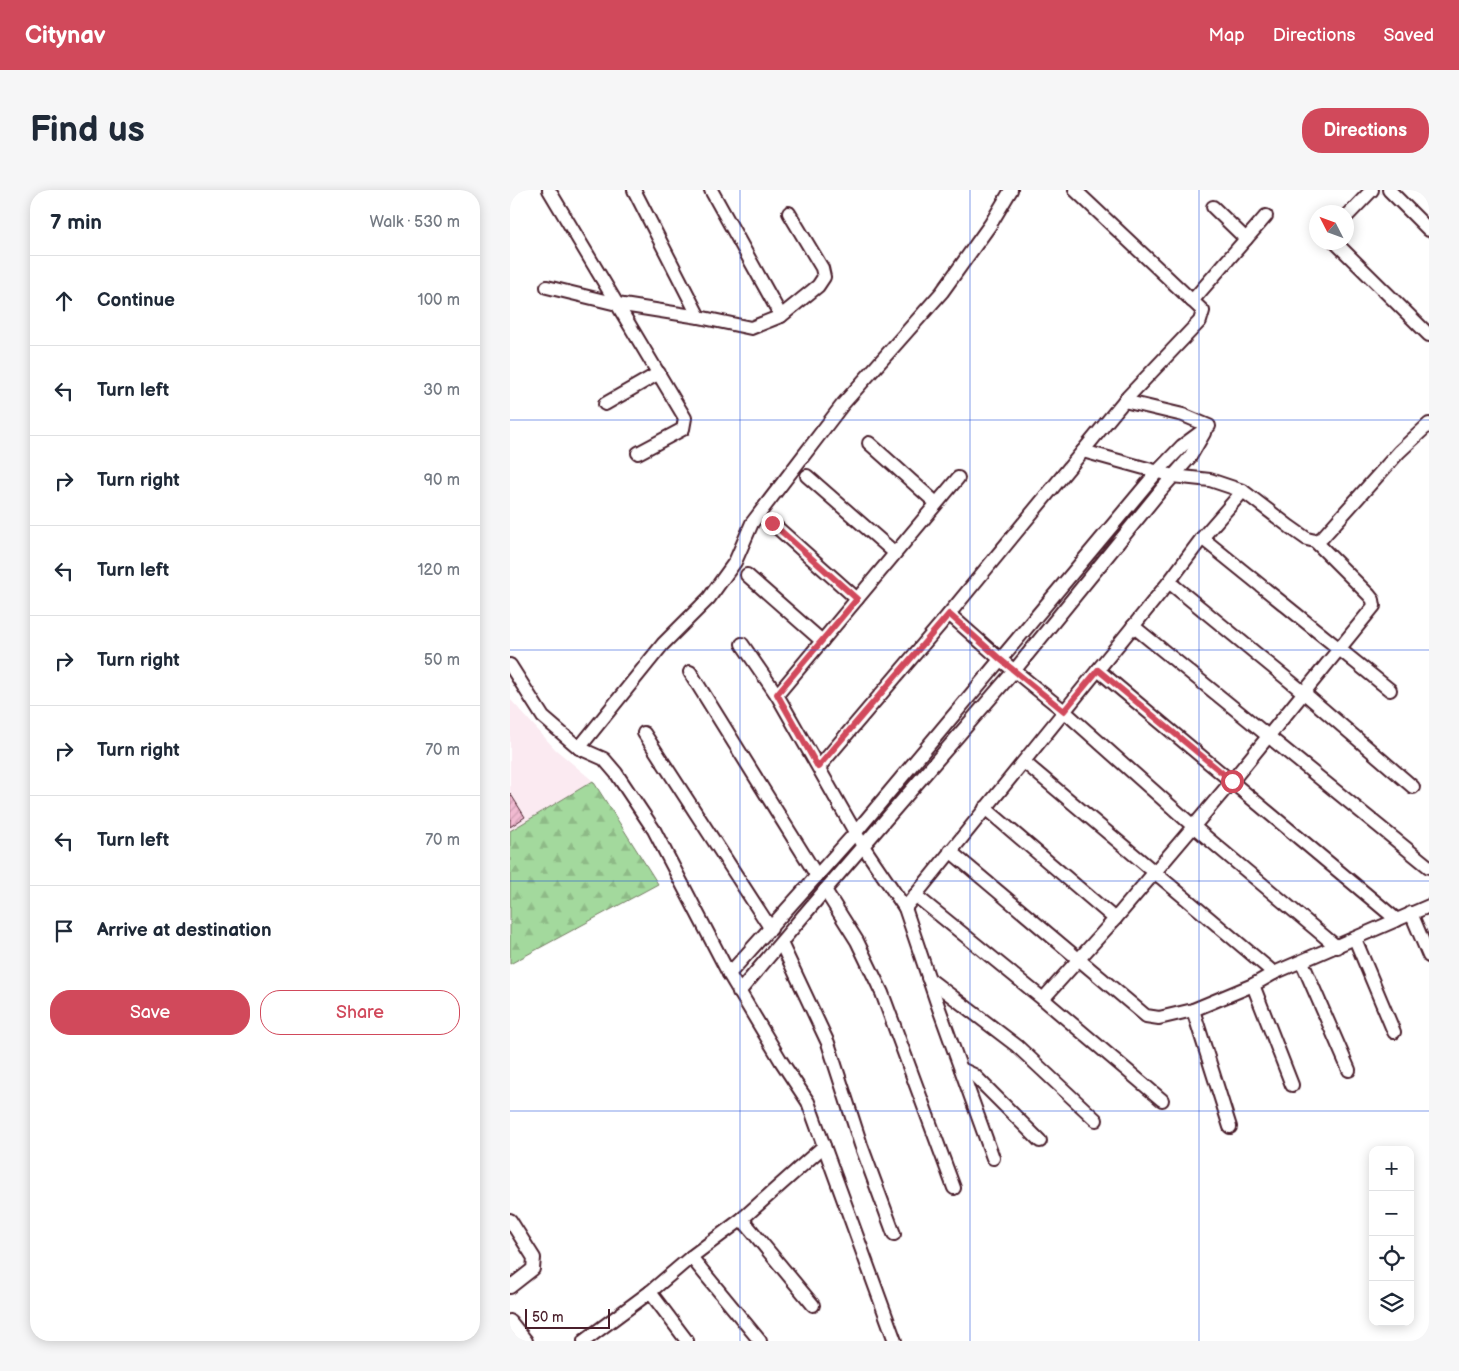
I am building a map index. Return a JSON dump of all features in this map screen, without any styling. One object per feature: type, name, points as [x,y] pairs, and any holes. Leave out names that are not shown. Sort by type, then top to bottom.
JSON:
[{"type":"street","points":[[549,190],[685,418],[683,429],[638,453]]},
{"type":"street","points":[[634,190],[699,317]]},
{"type":"street","points":[[711,190],[781,316]]},
{"type":"street","points":[[580,748],[663,644],[709,598],[735,562],[752,522],[843,404],[942,292],[990,225],[1011,190]]},
{"type":"street","points":[[818,767],[949,614],[1124,401],[1200,322],[1203,310],[1075,190]]},
{"type":"street","points":[[1354,209],[1372,190]]},
{"type":"street","points":[[1389,190],[1429,230]]},
{"type":"street","points":[[1213,207],[1246,239]]},
{"type":"street","points":[[547,287],[617,304],[699,317],[751,328],[781,316],[818,286],[824,277],[822,268],[789,213]]},
{"type":"street","points":[[1192,301],[1266,216]]},
{"type":"street","points":[[1343,250],[1429,335]]},
{"type":"street","points":[[605,404],[659,373]]},
{"type":"street","points":[[1124,401],[1184,415],[1209,426]]},
{"type":"street","points":[[1315,541],[1322,538],[1399,452],[1429,424]]},
{"type":"street","points":[[729,974],[856,832],[1157,472],[1182,446],[1209,426]]},
{"type":"street","points":[[740,992],[825,890],[1014,671],[1190,457],[1209,426]]},
{"type":"street","points":[[869,443],[936,503]]},
{"type":"street","points":[[1043,999],[1079,961],[1232,781],[1374,606],[1373,600],[1315,541],[1307,539],[1243,491],[1210,480],[1173,476],[1084,451]]},
{"type":"street","points":[[806,476],[895,553]]},
{"type":"street","points":[[777,694],[958,478]]},
{"type":"street","points":[[905,908],[1169,582],[1202,538],[1243,491]]},
{"type":"street","points":[[772,523],[857,599]]},
{"type":"street","points":[[1202,538],[1390,690]]},
{"type":"street","points":[[747,575],[822,641]]},
{"type":"street","points":[[1169,582],[1303,692],[1413,787]]},
{"type":"street","points":[[949,614],[1014,671],[1064,711],[1193,826],[1337,947]]},
{"type":"street","points":[[1133,626],[1429,867]]},
{"type":"street","points":[[742,644],[777,694],[863,846],[905,908],[928,978],[993,1158]]},
{"type":"street","points":[[510,665],[543,717],[580,748],[604,759],[616,773],[654,830],[729,974],[808,1102],[895,1341]]},
{"type":"street","points":[[1098,670],[1396,920]]},
{"type":"street","points":[[690,672],[817,876]]},
{"type":"street","points":[[644,733],[770,929]]},
{"type":"street","points":[[1024,762],[1274,973]]},
{"type":"street","points":[[985,808],[1115,919]]},
{"type":"street","points":[[950,851],[1146,1016],[1159,1018],[1192,1010],[1253,985],[1274,973],[1429,906]]},
{"type":"street","points":[[825,890],[857,941],[882,993],[954,1188]]},
{"type":"street","points":[[915,895],[1043,999],[1162,1100]]},
{"type":"street","points":[[1411,913],[1429,956]]},
{"type":"street","points":[[1355,939],[1394,1032]]},
{"type":"street","points":[[781,944],[828,1044],[861,1145],[894,1234]]},
{"type":"street","points":[[1302,962],[1349,1070]]},
{"type":"street","points":[[928,978],[1016,1046],[1096,1120]]},
{"type":"street","points":[[1253,985],[1292,1085]]},
{"type":"street","points":[[1192,1010],[1230,1127]]},
{"type":"street","points":[[961,1069],[974,1075],[1040,1142]]},
{"type":"street","points":[[584,1341],[650,1292],[690,1257],[742,1219],[824,1146]]},
{"type":"street","points":[[742,1219],[813,1305]]},
{"type":"street","points":[[510,1220],[534,1258],[533,1269],[510,1287]]},
{"type":"street","points":[[690,1257],[760,1341]]},
{"type":"street","points":[[650,1292],[687,1341]]},
{"type":"street","points":[[510,1321],[526,1341]]},
{"type":"street","points":[[599,1330],[608,1341]]},
{"type":"shaded area","points":[[510,699],[555,749],[593,781],[510,831]]},
{"type":"green space","points":[[593,781],[658,884],[510,964],[510,831]]},
{"type":"building","points":[[510,793],[525,817],[510,827]]},
{"type":"route","points":[[772,523],[857,599],[777,694],[818,767],[949,614],[1001,660],[1064,711],[1098,670],[1232,781]]}]
